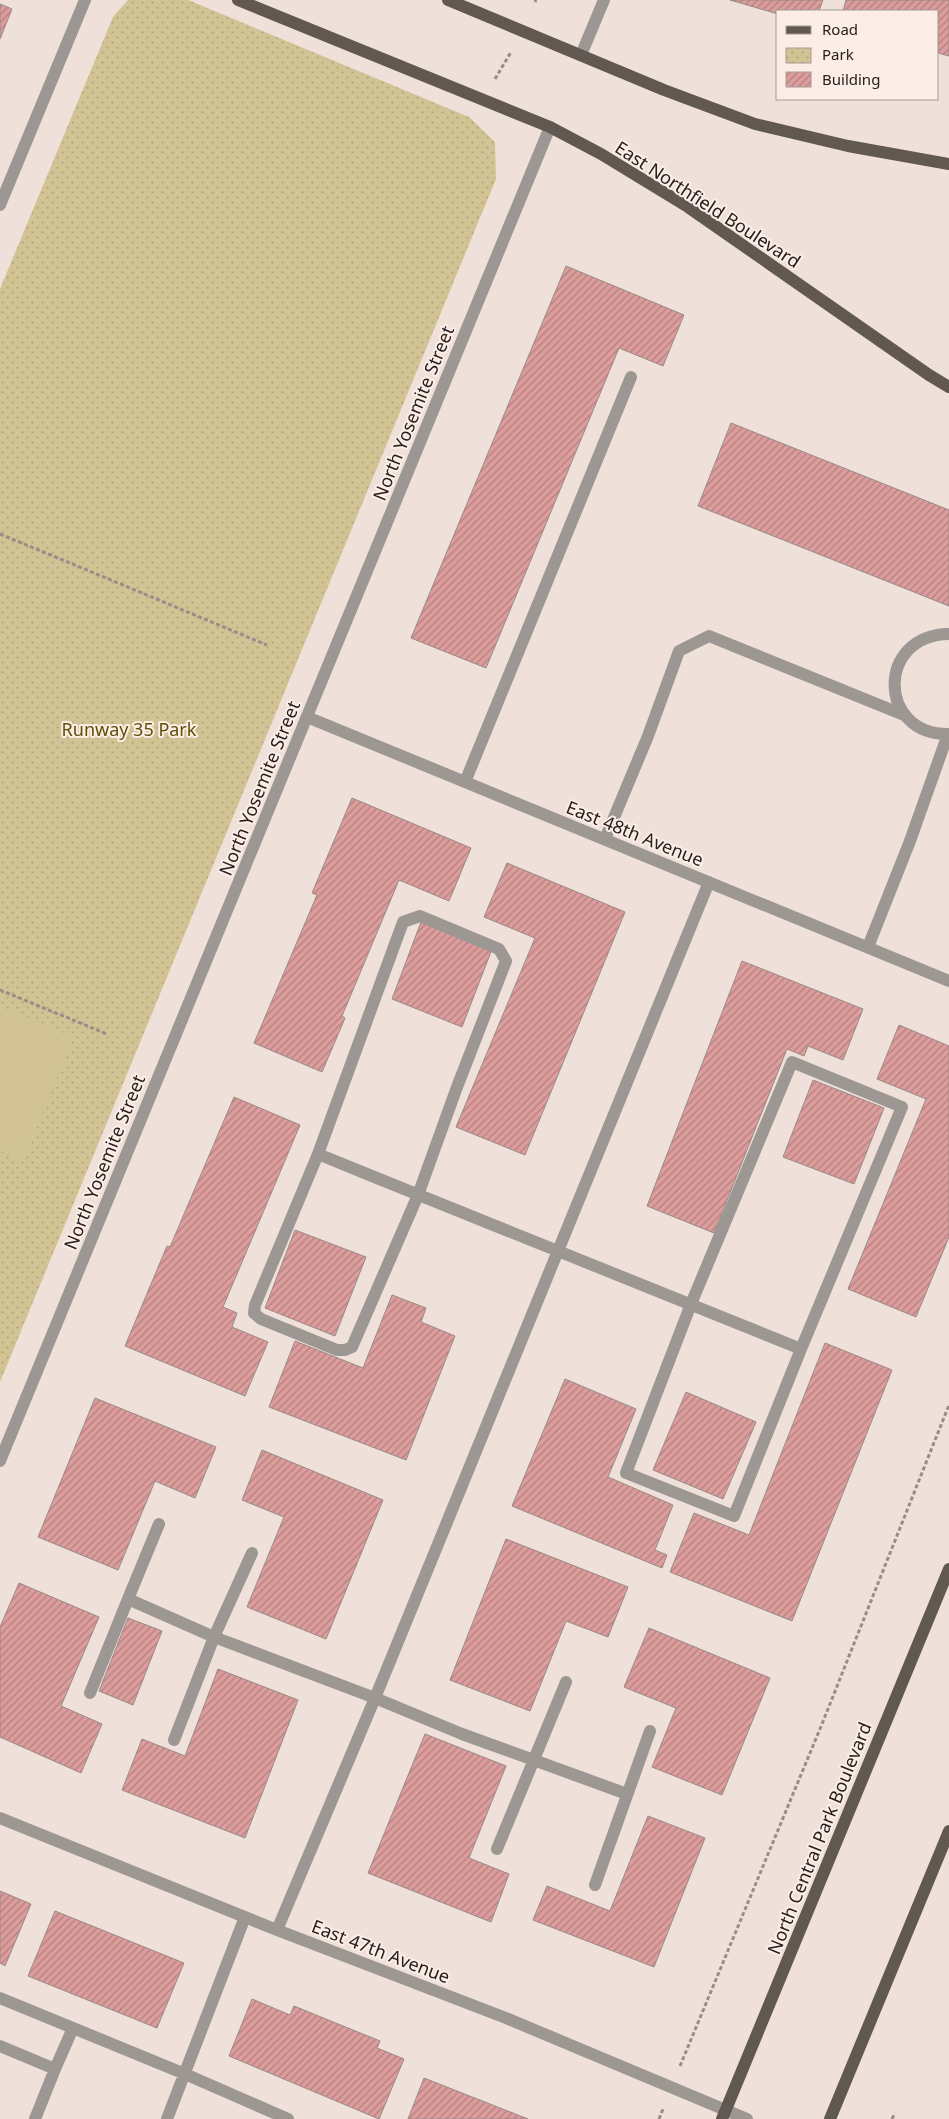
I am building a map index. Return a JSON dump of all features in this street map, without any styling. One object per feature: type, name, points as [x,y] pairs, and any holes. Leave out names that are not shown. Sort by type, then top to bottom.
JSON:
[{"type":"main road","name":"East Northfield Boulevard","points":[[238,0],[550,127],[601,154],[688,208],[929,376],[949,387]]},
{"type":"main road","points":[[448,0],[664,90],[755,124],[848,146],[949,164]]},
{"type":"main road","name":"North Central Park Boulevard","points":[[724,2115],[949,1569]]},
{"type":"main road","points":[[830,2119],[949,1831]]},
{"type":"street","points":[[0,205],[86,0]]},
{"type":"street","points":[[581,55],[604,0]]},
{"type":"street","name":"North Yosemite Street","points":[[0,1461],[550,127]]},
{"type":"street","points":[[465,782],[631,377]]},
{"type":"street","points":[[868,947],[910,841],[949,734],[932,733],[916,726],[904,715],[896,700],[894,684],[896,668],[904,653],[916,642],[932,635],[949,634]]},
{"type":"street","points":[[605,839],[648,736],[679,651],[708,636],[904,715]]},
{"type":"street","name":"East 48th Avenue","points":[[307,717],[949,981]]},
{"type":"street","points":[[277,1930],[375,1698],[709,882]]},
{"type":"street","points":[[420,916],[499,949],[506,961],[457,1087],[418,1195],[352,1347],[345,1350],[337,1350],[261,1318],[254,1313],[255,1305],[318,1154],[403,922],[420,916]]},
{"type":"street","points":[[792,1062],[902,1107],[802,1349],[734,1516],[626,1473],[690,1304],[792,1062]]},
{"type":"street","points":[[318,1154],[557,1252],[802,1349]]},
{"type":"street","points":[[90,1693],[159,1524]]},
{"type":"street","points":[[174,1740],[214,1637],[252,1553]]},
{"type":"street","points":[[128,1600],[214,1637],[375,1698],[462,1734],[627,1794]]},
{"type":"street","points":[[497,1849],[532,1759],[566,1682]]},
{"type":"street","points":[[595,1885],[650,1731]]},
{"type":"street","name":"East 47th Avenue","points":[[0,1818],[277,1930],[506,2018],[671,2088],[724,2115],[748,2119]]},
{"type":"street","points":[[167,2119],[245,1917]]},
{"type":"street","points":[[0,1998],[185,2074],[288,2119]]},
{"type":"street","points":[[35,2119],[73,2028]]},
{"type":"street","points":[[0,2046],[55,2070]]},
{"type":"path","points":[[494,81],[514,47]]},
{"type":"path","points":[[0,534],[266,645]]},
{"type":"path","points":[[0,990],[107,1034]]},
{"type":"path","points":[[659,2119],[820,1729],[949,1404]]},
{"type":"path","points":[[892,2119],[895,2113]]},
{"type":"green space","name":"Runway 35 Park","points":[[128,0],[188,0],[469,117],[495,142],[496,179],[0,1382],[0,289],[113,17]]},
{"type":"green space","points":[[0,1007],[74,1037],[23,1161],[0,1151]]},
{"type":"building","points":[[730,0],[823,0],[819,10],[776,10],[776,13]]},
{"type":"building","points":[[846,0],[949,0],[949,56],[939,53],[939,10],[843,10]]},
{"type":"building","points":[[0,4],[12,9],[0,39]]},
{"type":"building","points":[[566,266],[684,315],[663,366],[619,348],[486,668],[411,638]]},
{"type":"building","points":[[731,423],[949,510],[949,606],[698,506]]},
{"type":"building","points":[[352,798],[471,848],[449,901],[399,880],[342,1016],[345,1018],[322,1072],[254,1043],[317,895],[312,893]]},
{"type":"building","points":[[507,863],[625,912],[525,1155],[456,1127],[535,938],[484,917]]},
{"type":"building","points":[[421,922],[492,949],[462,1027],[392,999]]},
{"type":"building","points":[[742,961],[863,1009],[843,1060],[808,1046],[804,1056],[787,1049],[714,1233],[647,1206]]},
{"type":"building","points":[[899,1025],[949,1046],[949,1237],[916,1317],[848,1289],[926,1099],[877,1079]]},
{"type":"building","points":[[813,1080],[884,1108],[854,1184],[783,1157]]},
{"type":"building","points":[[234,1097],[300,1125],[223,1307],[237,1313],[232,1327],[268,1342],[245,1396],[125,1346],[167,1246],[170,1247]]},
{"type":"building","points":[[295,1230],[366,1257],[335,1336],[265,1308]]},
{"type":"building","points":[[392,1295],[426,1308],[421,1322],[455,1336],[406,1460],[269,1407],[295,1341],[363,1368]]},
{"type":"building","points":[[825,1343],[892,1370],[792,1621],[670,1572],[694,1513],[749,1535]]},
{"type":"building","points":[[565,1379],[636,1409],[608,1477],[673,1505],[655,1550],[667,1555],[662,1568],[512,1506]]},
{"type":"building","points":[[686,1392],[756,1422],[723,1499],[653,1470]]},
{"type":"building","points":[[95,1398],[216,1447],[195,1498],[155,1481],[118,1570],[38,1537]]},
{"type":"building","points":[[262,1450],[383,1500],[326,1639],[247,1607],[284,1517],[242,1500]]},
{"type":"building","points":[[506,1539],[628,1587],[608,1637],[566,1621],[530,1711],[450,1680]]},
{"type":"building","points":[[19,1583],[99,1617],[61,1706],[102,1724],[81,1773],[0,1737],[0,1627]]},
{"type":"building","points":[[128,1618],[162,1631],[133,1705],[99,1691]]},
{"type":"building","points":[[649,1628],[770,1678],[722,1795],[652,1767],[676,1708],[624,1687]]},
{"type":"building","points":[[218,1669],[298,1700],[245,1838],[122,1790],[142,1739],[185,1756]]},
{"type":"building","points":[[425,1734],[506,1766],[469,1858],[509,1874],[491,1922],[368,1873]]},
{"type":"building","points":[[648,1816],[705,1838],[654,1967],[533,1920],[547,1886],[610,1911]]},
{"type":"building","points":[[0,1891],[31,1904],[5,1966],[0,1963]]},
{"type":"building","points":[[55,1911],[184,1963],[157,2028],[28,1976]]},
{"type":"building","points":[[252,1999],[290,2015],[294,2006],[380,2041],[377,2048],[404,2059],[379,2119],[229,2056]]},
{"type":"building","points":[[424,2078],[528,2119],[408,2119]]}]
